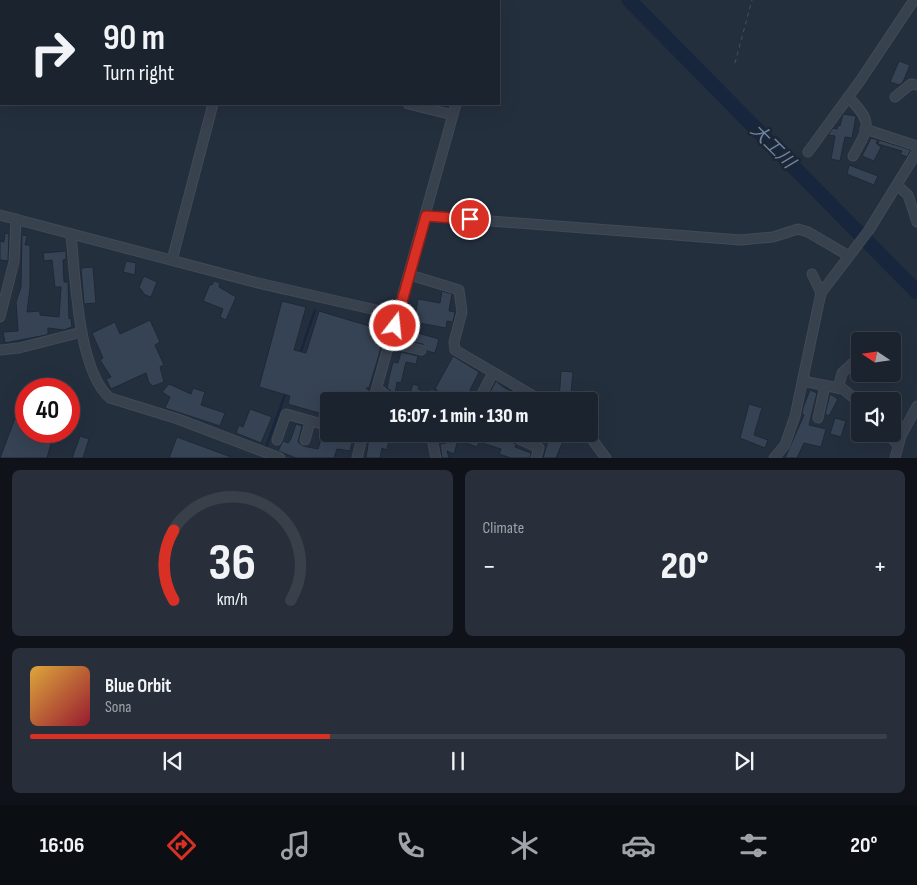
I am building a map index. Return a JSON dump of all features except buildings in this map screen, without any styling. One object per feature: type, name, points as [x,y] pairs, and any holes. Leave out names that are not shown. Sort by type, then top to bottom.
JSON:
[{"type":"street","points":[[808,152],[914,0]]},
{"type":"street","points":[[895,97],[911,84],[917,85]]},
{"type":"street","points":[[848,97],[865,113],[867,119],[866,129],[853,156]]},
{"type":"street","points":[[172,260],[213,105]]},
{"type":"street","points":[[412,105],[453,115]]},
{"type":"street","points":[[376,392],[410,275],[456,105]]},
{"type":"street","points":[[866,129],[917,146]]},
{"type":"street","points":[[780,456],[792,425],[804,381],[821,293],[869,230],[917,152]]},
{"type":"street","points":[[897,185],[908,195],[917,222]]},
{"type":"street","points":[[0,215],[172,260],[398,315]]},
{"type":"street","points":[[426,216],[741,240],[773,237],[798,229],[808,232],[849,256]]},
{"type":"street","points":[[0,317],[14,262],[16,219]]},
{"type":"street","points":[[71,234],[82,332],[93,372],[103,392],[110,398],[178,419],[280,458]]},
{"type":"street","points":[[812,274],[821,293]]},
{"type":"street","points":[[410,275],[459,290],[462,312],[454,347],[459,352],[527,392]]},
{"type":"street","points":[[0,350],[19,348],[82,332]]},
{"type":"street","points":[[391,343],[422,350]]},
{"type":"street","points":[[838,388],[842,373],[851,365]]},
{"type":"street","points":[[483,392],[493,372]]},
{"type":"street","points":[[804,381],[844,389],[851,395]]},
{"type":"street","points":[[818,418],[825,386]]},
{"type":"street","points":[[377,388],[382,392]]},
{"type":"street","points":[[896,458],[901,436],[917,406]]},
{"type":"street","points":[[277,440],[286,414],[320,424]]},
{"type":"street","points":[[305,440],[310,422]]},
{"type":"street","points":[[356,458],[360,442]]},
{"type":"street","points":[[433,442],[436,458]]},
{"type":"street","points":[[526,442],[539,448],[536,458]]},
{"type":"street","points":[[594,442],[606,458]]},
{"type":"street","points":[[895,442],[898,445]]},
{"type":"path","points":[[735,62],[752,0]]},
{"type":"waterway","name":"大工川","points":[[629,0],[917,292]]},
{"type":"waterway","points":[[300,354],[315,310]]},
{"type":"waterway","points":[[265,450],[286,392]]},
{"type":"route","points":[[395,326],[426,216],[470,219]]}]
